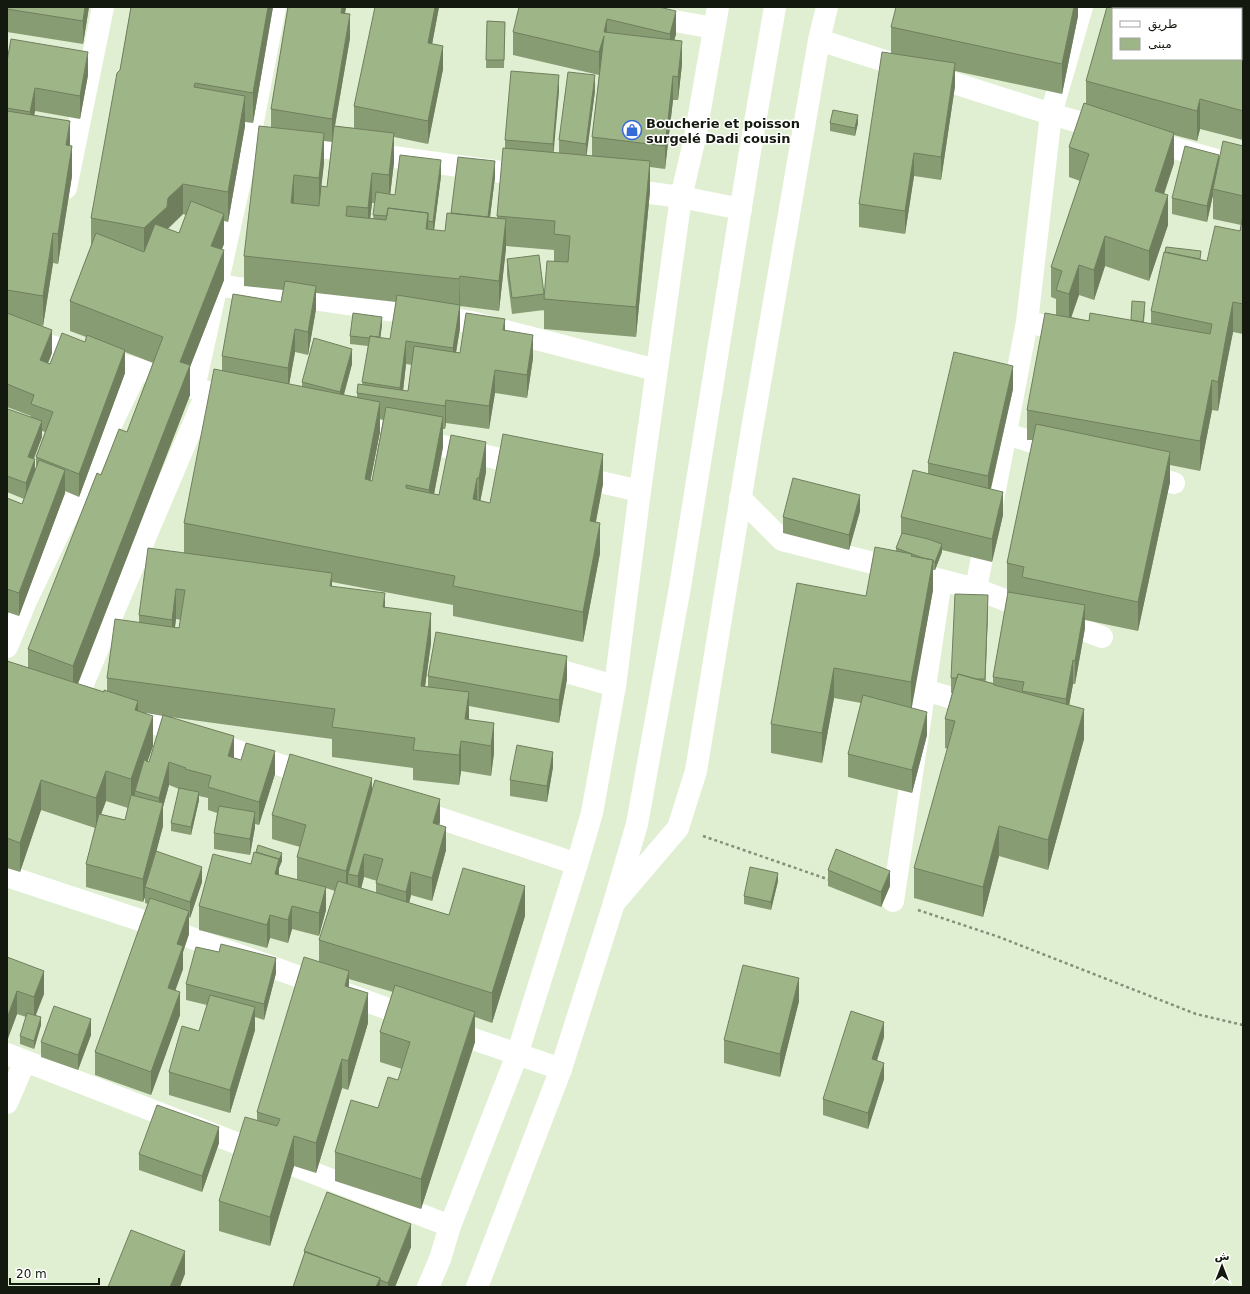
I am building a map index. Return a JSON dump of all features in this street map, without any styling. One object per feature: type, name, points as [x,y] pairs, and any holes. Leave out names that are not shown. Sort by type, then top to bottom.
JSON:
[{"type":"street","points":[[62,209],[103,7]]},
{"type":"street","points":[[275,7],[250,137],[217,284],[201,390],[85,700],[335,783]]},
{"type":"street","points":[[594,7],[714,28]]},
{"type":"street","points":[[428,1287],[440,1259],[450,1226],[517,1055],[592,813],[616,686],[656,370],[681,197],[695,138],[718,7]]},
{"type":"street","points":[[477,1287],[561,1069],[614,903],[637,824],[679,595],[775,7]]},
{"type":"street","points":[[614,903],[678,828],[696,771],[740,498],[819,40],[827,7]]},
{"type":"street","points":[[976,589],[1027,322],[1051,114],[1082,7]]},
{"type":"street","points":[[819,40],[1051,114],[1243,167]]},
{"type":"street","points":[[250,137],[548,179]]},
{"type":"street","points":[[603,186],[681,197],[741,209]]},
{"type":"street","points":[[217,284],[470,322],[656,370]]},
{"type":"street","points":[[1027,322],[1058,329]]},
{"type":"street","points":[[7,331],[36,334],[201,390],[262,405]]},
{"type":"street","points":[[7,646],[26,601],[138,369]]},
{"type":"street","points":[[331,420],[640,491]]},
{"type":"street","points":[[1006,434],[1082,456]]},
{"type":"street","points":[[73,451],[95,458]]},
{"type":"street","points":[[1120,468],[1174,483]]},
{"type":"street","points":[[740,498],[782,540],[976,589],[1102,637]]},
{"type":"street","points":[[138,555],[192,570]]},
{"type":"street","points":[[893,901],[941,580]]},
{"type":"street","points":[[515,658],[616,686]]},
{"type":"street","points":[[925,690],[998,712]]},
{"type":"street","points":[[395,803],[577,864]]},
{"type":"street","points":[[7,876],[164,928],[517,1055],[561,1069]]},
{"type":"street","points":[[7,1103],[16,1057],[450,1226]]},
{"type":"path","points":[[678,828],[834,881]]},
{"type":"path","points":[[893,901],[999,937],[1196,1014],[1243,1025]]},
{"type":"building","points":[[8,7],[85,7],[83,21],[7,9]]},
{"type":"building","points":[[131,7],[268,7],[253,93],[195,83],[194,87],[245,96],[228,192],[183,184],[168,198],[167,207],[144,228],[91,218],[117,73],[120,70]]},
{"type":"building","points":[[288,7],[342,7],[341,13],[350,14],[332,119],[271,109]]},
{"type":"building","points":[[375,7],[435,7],[428,43],[443,46],[428,121],[354,106]]},
{"type":"building","points":[[519,7],[659,7],[676,11],[670,34],[607,19],[604,32],[682,41],[678,77],[673,76],[665,146],[592,137],[604,36],[599,52],[513,32]]},
{"type":"building","points":[[896,7],[1074,7],[1062,64],[891,27]]},
{"type":"building","points":[[1107,7],[1220,7],[1112,8],[1112,60],[1242,60],[1243,13],[1243,111],[1200,99],[1197,111],[1086,81]]},
{"type":"building","points":[[487,21],[505,22],[504,60],[486,60]]},
{"type":"building","points":[[11,39],[88,52],[80,96],[35,88],[30,112],[7,108],[7,61]]},
{"type":"building","points":[[882,52],[955,63],[941,157],[914,153],[905,211],[859,204]]},
{"type":"building","points":[[511,71],[559,75],[553,144],[505,140]]},
{"type":"building","points":[[568,72],[595,75],[586,144],[559,140]]},
{"type":"building","points":[[1084,103],[1174,133],[1155,191],[1168,195],[1149,251],[1105,236],[1094,270],[1079,265],[1069,294],[1056,290],[1062,271],[1051,267],[1089,154],[1069,147]]},
{"type":"building","points":[[833,110],[858,115],[855,128],[830,123]]},
{"type":"building","points":[[7,111],[70,121],[66,145],[72,146],[58,234],[53,233],[43,296],[7,290]]},
{"type":"building","points":[[259,126],[324,133],[319,178],[294,175],[291,203],[319,206],[321,186],[327,187],[334,126],[394,133],[389,175],[372,173],[368,208],[347,206],[346,216],[386,220],[388,208],[428,213],[426,229],[445,231],[447,213],[506,219],[499,281],[460,276],[459,279],[244,256]]},
{"type":"building","points":[[1223,141],[1243,146],[1243,196],[1213,189]]},
{"type":"building","points":[[1185,146],[1219,155],[1207,206],[1172,198]]},
{"type":"building","points":[[503,148],[650,161],[636,307],[544,299],[547,261],[568,262],[570,236],[554,234],[555,221],[497,216]]},
{"type":"building","points":[[400,155],[441,160],[433,222],[428,221],[428,213],[388,208],[387,216],[373,215],[376,192],[395,195]]},
{"type":"building","points":[[458,157],[495,161],[488,217],[451,213]]},
{"type":"building","points":[[191,201],[224,214],[211,246],[224,250],[180,362],[190,365],[73,666],[28,649],[97,473],[101,475],[119,429],[127,432],[163,337],[70,301],[96,233],[144,252],[155,224],[179,233]]},
{"type":"building","points":[[1243,215],[1243,304],[1233,302],[1218,382],[1212,380],[1200,441],[1027,410],[1045,313],[1089,321],[1090,313],[1210,334],[1212,324],[1151,311],[1164,252],[1207,261],[1215,226],[1240,231]]},
{"type":"building","points":[[1166,247],[1201,251],[1200,259],[1165,252]]},
{"type":"building","points":[[539,255],[544,294],[512,298],[507,259]]},
{"type":"building","points":[[285,281],[316,286],[308,332],[295,329],[288,368],[222,356],[233,294],[281,302]]},
{"type":"building","points":[[397,295],[460,305],[453,348],[406,341],[400,388],[362,382],[370,336],[390,339]]},
{"type":"building","points":[[1132,301],[1145,302],[1143,322],[1131,320]]},
{"type":"building","points":[[7,313],[52,330],[40,360],[50,364],[62,333],[85,342],[87,335],[125,350],[79,474],[36,457],[53,412],[31,404],[34,395],[7,384]]},
{"type":"building","points":[[353,313],[382,317],[379,337],[370,336],[369,338],[350,336]]},
{"type":"building","points":[[466,313],[505,319],[503,330],[533,335],[527,375],[495,370],[489,406],[446,400],[445,406],[357,393],[358,384],[408,391],[414,346],[460,353]]},
{"type":"building","points":[[314,338],[352,349],[340,392],[302,382]]},
{"type":"building","points":[[954,352],[1013,366],[988,476],[928,463]]},
{"type":"building","points":[[214,369],[380,402],[365,479],[372,481],[386,407],[443,417],[429,490],[406,485],[406,488],[439,495],[451,435],[486,442],[473,499],[490,503],[503,434],[603,454],[590,521],[600,523],[583,612],[453,586],[455,576],[184,523]]},
{"type":"building","points":[[8,409],[42,421],[28,457],[35,459],[26,483],[7,476]]},
{"type":"building","points":[[1036,424],[1170,452],[1138,602],[1022,577],[1024,567],[1007,563]]},
{"type":"building","points":[[39,460],[65,470],[19,593],[7,589],[7,498],[22,504]]},
{"type":"building","points":[[913,470],[1003,492],[992,539],[901,517]]},
{"type":"building","points":[[793,478],[860,495],[849,535],[783,517]]},
{"type":"building","points":[[902,533],[942,544],[935,562],[933,562],[933,560],[896,548]]},
{"type":"building","points":[[875,547],[912,554],[911,556],[933,560],[911,682],[834,668],[822,733],[771,724],[797,583],[866,596]]},
{"type":"building","points":[[148,548],[332,573],[330,586],[385,593],[383,607],[431,613],[421,686],[469,692],[465,719],[494,723],[491,746],[461,741],[459,755],[413,750],[415,738],[332,727],[335,709],[107,678],[115,619],[179,628],[185,590],[176,589],[172,620],[139,615]]},
{"type":"building","points":[[1008,592],[1085,605],[1075,661],[1073,660],[1066,699],[1022,691],[1024,682],[993,677]]},
{"type":"building","points":[[955,594],[988,595],[985,679],[976,679],[958,674],[957,678],[951,678]]},
{"type":"building","points":[[436,632],[567,656],[559,700],[428,676]]},
{"type":"building","points":[[7,661],[104,692],[104,690],[138,701],[135,710],[153,716],[131,779],[106,771],[96,798],[41,780],[20,843],[7,838]]},
{"type":"building","points":[[958,674],[1084,709],[1048,840],[999,826],[983,887],[914,868],[955,721],[945,719]]},
{"type":"building","points":[[863,695],[927,712],[912,770],[848,754]]},
{"type":"building","points":[[163,715],[234,736],[228,756],[241,760],[246,743],[275,751],[259,802],[208,787],[211,776],[185,769],[186,768],[169,762],[159,798],[135,791],[144,760],[149,762]]},
{"type":"building","points":[[517,745],[553,752],[547,786],[510,780]]},
{"type":"building","points":[[290,754],[372,778],[346,871],[297,857],[306,825],[272,815]]},
{"type":"building","points":[[375,780],[440,799],[433,823],[446,827],[432,878],[411,872],[406,892],[376,883],[383,859],[364,854],[358,876],[348,874]]},
{"type":"building","points":[[179,788],[199,792],[191,827],[171,823]]},
{"type":"building","points":[[131,795],[163,803],[143,879],[86,864],[99,814],[125,820]]},
{"type":"building","points":[[219,806],[255,812],[250,839],[214,833]]},
{"type":"building","points":[[258,845],[282,853],[279,860],[256,852]]},
{"type":"building","points":[[836,849],[890,871],[881,892],[828,870]]},
{"type":"building","points":[[156,851],[202,867],[190,902],[145,887]]},
{"type":"building","points":[[254,852],[279,859],[275,874],[326,887],[319,913],[292,906],[288,920],[270,915],[267,925],[199,906],[213,854],[251,864]]},
{"type":"building","points":[[750,867],[778,873],[771,902],[744,896]]},
{"type":"building","points":[[463,868],[525,886],[492,993],[319,940],[338,881],[449,915]]},
{"type":"building","points":[[150,898],[189,911],[177,944],[183,946],[168,988],[180,992],[151,1072],[95,1052]]},
{"type":"building","points":[[221,944],[276,958],[264,1004],[186,984],[196,947],[219,952]]},
{"type":"building","points":[[7,957],[44,971],[34,997],[17,991],[7,1018]]},
{"type":"building","points":[[304,957],[349,971],[345,986],[368,993],[348,1061],[342,1059],[316,1143],[294,1136],[270,1217],[219,1201],[245,1117],[277,1126],[280,1119],[257,1112]]},
{"type":"building","points":[[743,965],[799,978],[780,1054],[724,1040]]},
{"type":"building","points":[[395,985],[475,1012],[421,1179],[335,1152],[351,1100],[378,1108],[388,1077],[398,1080],[410,1042],[380,1032]]},
{"type":"building","points":[[210,995],[255,1007],[230,1090],[169,1072],[182,1026],[199,1031]]},
{"type":"building","points":[[54,1006],[91,1019],[78,1055],[41,1042]]},
{"type":"building","points":[[851,1011],[884,1022],[872,1059],[884,1063],[868,1113],[823,1099]]},
{"type":"building","points":[[27,1013],[41,1017],[34,1041],[20,1036]]},
{"type":"building","points":[[157,1105],[219,1127],[202,1176],[139,1154]]},
{"type":"building","points":[[327,1192],[411,1224],[388,1283],[380,1280],[380,1278],[304,1251]]},
{"type":"building","points":[[131,1230],[185,1251],[170,1287],[108,1287]]},
{"type":"building","points":[[305,1252],[380,1278],[376,1287],[293,1287]]},
{"type":"place","name":"Boucherie et poisson surgelé Dadi cousin","points":[[632,130]]}]
